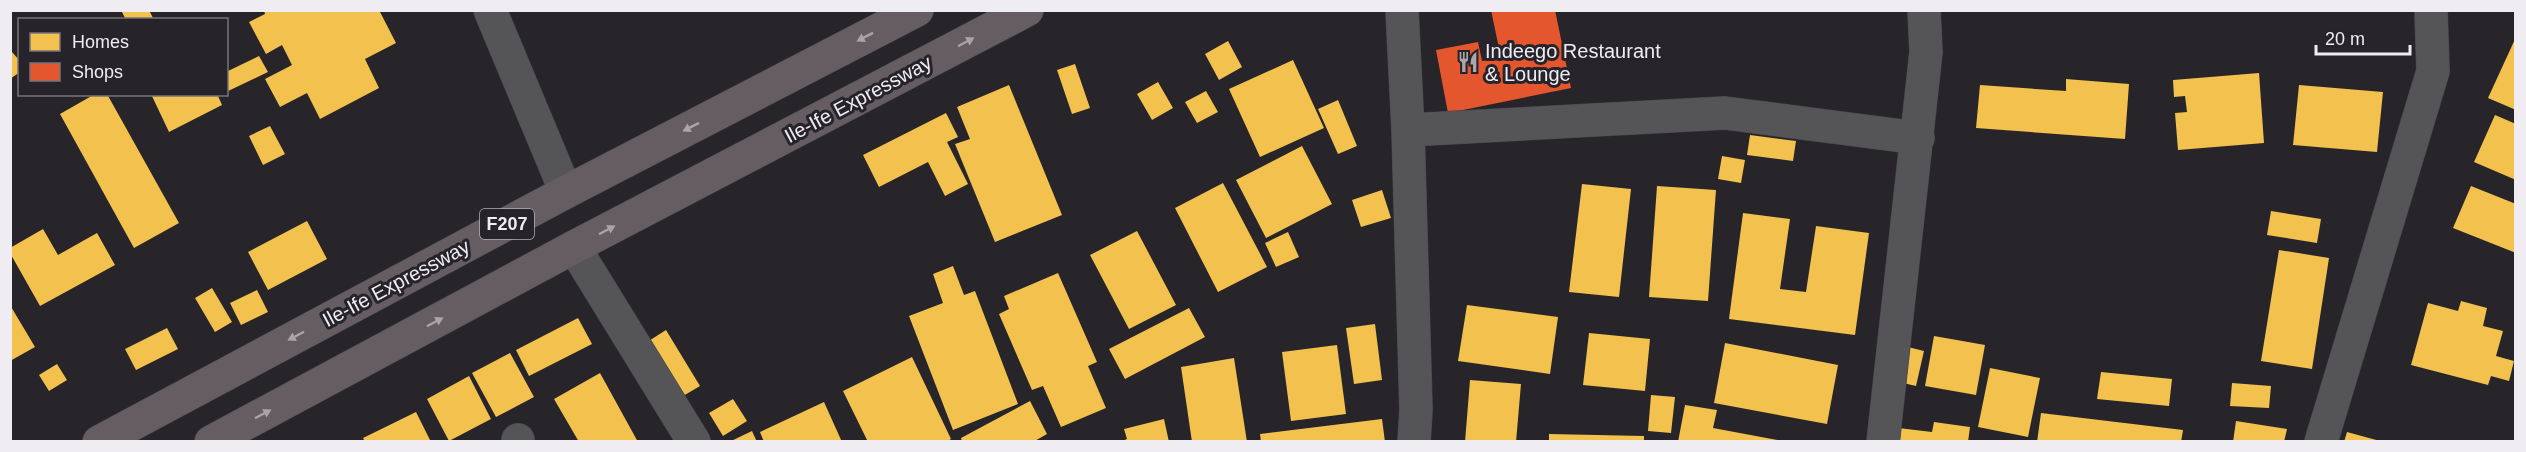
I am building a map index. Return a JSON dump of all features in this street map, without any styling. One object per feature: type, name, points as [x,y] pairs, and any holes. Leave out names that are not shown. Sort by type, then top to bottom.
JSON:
[{"type":"main road","name":"Ile-Ife Expressway","points":[[99,441],[566,192],[916,10]]},
{"type":"main road","name":"Ile-Ife Expressway","points":[[212,441],[574,247],[1027,10]]},
{"type":"street","points":[[490,10],[566,192]]},
{"type":"street","points":[[1402,10],[1416,410],[1414,441]]},
{"type":"street","points":[[1882,441],[1918,138],[1926,52],[1924,10]]},
{"type":"street","points":[[2321,441],[2433,71],[2430,10]]},
{"type":"street","points":[[1408,130],[1725,113],[1918,138]]},
{"type":"street","points":[[574,247],[694,441]]},
{"type":"building: Homes","points":[[121,10],[149,10],[153,18],[125,18]]},
{"type":"building: Homes","points":[[264,10],[379,10],[396,43],[365,59],[379,88],[320,119],[307,93],[280,107],[265,79],[292,65],[282,45],[266,54],[249,22],[265,14]]},
{"type":"building: Homes","points":[[2516,37],[2516,110],[2488,98]]},
{"type":"building: Homes","points":[[1228,41],[1242,67],[1219,80],[1205,54]]},
{"type":"building: Homes","points":[[12,52],[18,59],[18,73],[10,79]]},
{"type":"building: Homes","points":[[259,56],[268,72],[228,91],[228,71]]},
{"type":"building: Homes","points":[[1293,60],[1324,128],[1260,157],[1229,89]]},
{"type":"building: Homes","points":[[1075,64],[1090,108],[1072,114],[1057,70]]},
{"type":"building: Homes","points":[[2259,73],[2264,143],[2178,150],[2175,113],[2187,112],[2185,96],[2174,97],[2173,80]]},
{"type":"building: Homes","points":[[2066,79],[2129,84],[2125,139],[1976,128],[1980,85],[2066,91]]},
{"type":"building: Homes","points":[[1158,82],[1173,108],[1152,120],[1137,94]]},
{"type":"building: Homes","points":[[1009,85],[1062,215],[995,242],[955,144],[970,139],[957,107]]},
{"type":"building: Homes","points":[[2299,85],[2383,92],[2377,152],[2293,145]]},
{"type":"building: Homes","points":[[1206,91],[1218,112],[1197,123],[1185,102]]},
{"type":"building: Homes","points":[[92,96],[108,96],[179,223],[134,248],[60,114]]},
{"type":"building: Homes","points":[[152,96],[218,96],[222,105],[169,132]]},
{"type":"building: Homes","points":[[1338,100],[1357,146],[1338,154],[1318,109]]},
{"type":"building: Homes","points":[[946,113],[958,137],[947,142],[968,184],[945,196],[928,162],[879,187],[863,155]]},
{"type":"building: Homes","points":[[2495,115],[2516,124],[2516,180],[2474,162]]},
{"type":"building: Homes","points":[[270,126],[285,154],[263,165],[249,136]]},
{"type":"building: Homes","points":[[1750,135],[1796,141],[1793,161],[1747,155]]},
{"type":"building: Homes","points":[[1302,146],[1332,204],[1266,238],[1236,180]]},
{"type":"building: Homes","points":[[1722,156],[1745,160],[1741,183],[1718,179]]},
{"type":"building: Homes","points":[[1223,183],[1267,267],[1218,292],[1175,208]]},
{"type":"building: Homes","points":[[1582,184],[1631,189],[1619,297],[1569,292]]},
{"type":"building: Homes","points":[[1657,186],[1716,190],[1708,301],[1649,297]]},
{"type":"building: Homes","points":[[2471,186],[2516,204],[2516,253],[2453,228]]},
{"type":"building: Homes","points":[[1382,190],[1391,218],[1361,227],[1352,200]]},
{"type":"building: Homes","points":[[2271,211],[2321,219],[2317,243],[2267,235]]},
{"type":"building: Homes","points":[[1743,213],[1790,219],[1780,289],[1806,292],[1816,226],[1869,233],[1855,335],[1729,319]]},
{"type":"building: Homes","points":[[307,221],[327,259],[268,290],[248,252]]},
{"type":"building: Homes","points":[[43,229],[58,255],[97,233],[115,265],[40,306],[10,253],[10,248]]},
{"type":"building: Homes","points":[[1137,231],[1176,305],[1129,329],[1090,255]]},
{"type":"building: Homes","points":[[1288,232],[1299,257],[1276,267],[1265,243]]},
{"type":"building: Homes","points":[[2279,250],[2329,258],[2312,369],[2261,361]]},
{"type":"building: Homes","points":[[953,266],[964,295],[975,291],[1018,404],[953,430],[909,316],[943,303],[933,274]]},
{"type":"building: Homes","points":[[1058,273],[1097,362],[1088,366],[1106,408],[1061,427],[1043,386],[1032,390],[999,314],[1009,309],[1004,296]]},
{"type":"building: Homes","points":[[212,288],[232,322],[215,332],[195,298]]},
{"type":"building: Homes","points":[[257,290],[268,312],[241,325],[230,303]]},
{"type":"building: Homes","points":[[2461,301],[2487,308],[2483,326],[2503,331],[2496,356],[2514,361],[2509,381],[2491,376],[2488,385],[2411,365],[2428,303],[2458,311]]},
{"type":"building: Homes","points":[[10,305],[35,347],[10,361]]},
{"type":"building: Homes","points":[[1467,305],[1558,317],[1550,374],[1458,361]]},
{"type":"building: Homes","points":[[1189,308],[1205,337],[1125,379],[1109,349]]},
{"type":"building: Homes","points":[[578,318],[592,344],[529,376],[516,350]]},
{"type":"building: Homes","points":[[1375,324],[1382,380],[1354,384],[1346,328]]},
{"type":"building: Homes","points":[[167,328],[178,349],[136,370],[125,349]]},
{"type":"building: Homes","points":[[666,330],[700,386],[678,399],[644,344]]},
{"type":"building: Homes","points":[[1589,333],[1650,339],[1645,391],[1583,385]]},
{"type":"building: Homes","points":[[1934,336],[1985,345],[1976,395],[1925,386]]},
{"type":"building: Homes","points":[[1725,343],[1838,365],[1827,424],[1714,403]]},
{"type":"building: Homes","points":[[1337,345],[1346,414],[1291,421],[1282,352]]},
{"type":"building: Homes","points":[[1908,347],[1924,351],[1916,386],[1899,382]]},
{"type":"building: Homes","points":[[510,353],[534,397],[496,417],[472,373]]},
{"type":"building: Homes","points":[[912,357],[951,439],[946,442],[868,442],[843,391]]},
{"type":"building: Homes","points":[[1234,358],[1247,442],[1192,442],[1181,367]]},
{"type":"building: Homes","points":[[57,364],[67,380],[49,391],[39,375]]},
{"type":"building: Homes","points":[[1990,368],[2040,378],[2028,437],[1978,427]]},
{"type":"building: Homes","points":[[2101,372],[2172,379],[2169,406],[2097,399]]},
{"type":"building: Homes","points":[[600,373],[638,442],[579,442],[554,399]]},
{"type":"building: Homes","points":[[469,376],[491,419],[449,441],[427,399]]},
{"type":"building: Homes","points":[[1470,380],[1521,384],[1516,442],[1465,442]]},
{"type":"building: Homes","points":[[2232,383],[2271,386],[2269,408],[2230,406]]},
{"type":"building: Homes","points":[[1651,395],[1675,397],[1671,433],[1648,431]]},
{"type":"building: Homes","points":[[733,399],[747,421],[723,436],[709,413]]},
{"type":"building: Homes","points":[[1030,401],[1047,434],[1033,442],[962,442],[961,438]]},
{"type":"building: Homes","points":[[824,402],[842,442],[764,442],[760,432]]},
{"type":"building: Homes","points":[[1685,405],[1717,410],[1713,428],[1788,442],[1678,442]]},
{"type":"building: Homes","points":[[416,412],[431,442],[365,442],[363,438]]},
{"type":"building: Homes","points":[[2041,413],[2183,430],[2181,442],[2037,442]]},
{"type":"building: Homes","points":[[1164,419],[1169,442],[1120,442],[1127,439],[1124,429]]},
{"type":"building: Homes","points":[[1382,419],[1385,442],[1261,442],[1260,434]]},
{"type":"building: Homes","points":[[2236,421],[2287,429],[2284,442],[2233,442]]},
{"type":"building: Homes","points":[[1934,422],[1970,427],[1968,442],[1888,442],[1890,427],[1932,432]]},
{"type":"building: Homes","points":[[752,431],[757,442],[729,442]]},
{"type":"building: Homes","points":[[2347,432],[2380,441],[2380,442],[2344,442]]},
{"type":"building: Homes","points":[[1549,434],[1644,436],[1644,442],[1549,442]]},
{"type":"building: Shops","points":[[1491,10],[1555,10],[1571,88],[1448,113],[1436,50],[1478,42],[1482,61],[1501,58]]},
{"type":"place","name":"Indeego Restaurant & Lounge","points":[[1468,62]]}]
